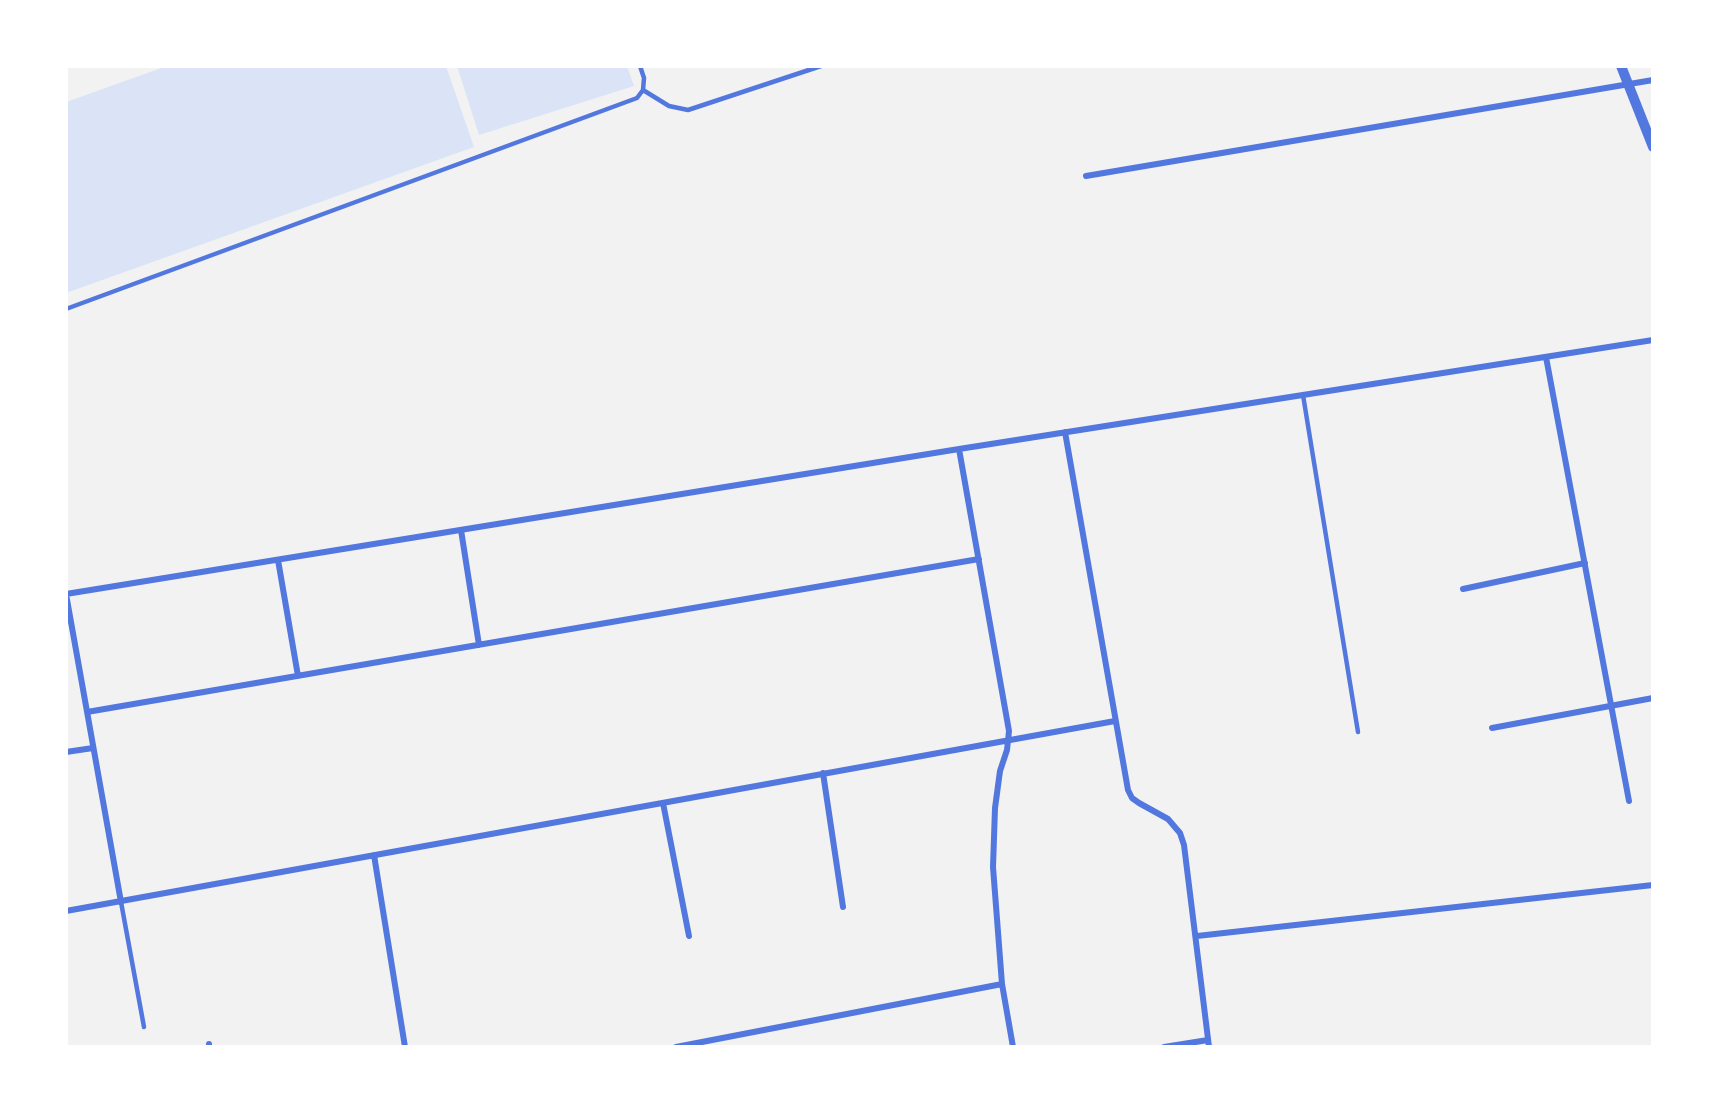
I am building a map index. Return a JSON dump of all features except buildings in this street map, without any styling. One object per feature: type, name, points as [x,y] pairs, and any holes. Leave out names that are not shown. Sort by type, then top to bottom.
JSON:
[{"type":"street","points":[[1621,66],[1653,147]]},
{"type":"street","points":[[1086,176],[1653,80]]},
{"type":"street","points":[[121,902],[66,594],[1065,432],[1653,340]]},
{"type":"street","points":[[1546,357],[1629,801]]},
{"type":"street","points":[[1065,432],[1128,790],[1139,804],[1168,819],[1180,833],[1184,844],[1209,1044],[1164,1047]]},
{"type":"street","points":[[959,449],[1007,713],[1008,740],[1000,771],[994,820],[993,867],[1002,984],[1013,1047]]},
{"type":"street","points":[[461,530],[479,645]]},
{"type":"street","points":[[87,712],[979,559]]},
{"type":"street","points":[[278,560],[298,676]]},
{"type":"street","points":[[1463,589],[1585,563]]},
{"type":"street","points":[[1492,728],[1653,698]]},
{"type":"street","points":[[66,911],[1115,721]]},
{"type":"street","points":[[66,752],[93,748]]},
{"type":"street","points":[[823,773],[843,907]]},
{"type":"street","points":[[663,802],[689,936]]},
{"type":"street","points":[[374,855],[405,1047]]},
{"type":"street","points":[[1197,936],[1653,885]]},
{"type":"street","points":[[676,1047],[1002,984]]},
{"type":"lane","points":[[66,309],[637,98],[644,90],[644,78],[640,66]]},
{"type":"lane","points":[[644,90],[669,106],[688,110],[821,66]]},
{"type":"lane","points":[[1304,395],[1358,732]]},
{"type":"lane","points":[[121,902],[144,1027]]},
{"type":"shaded area","points":[[167,66],[446,66],[474,147],[66,293],[66,102]]},
{"type":"shaded area","points":[[457,66],[627,66],[634,86],[479,135]]}]
